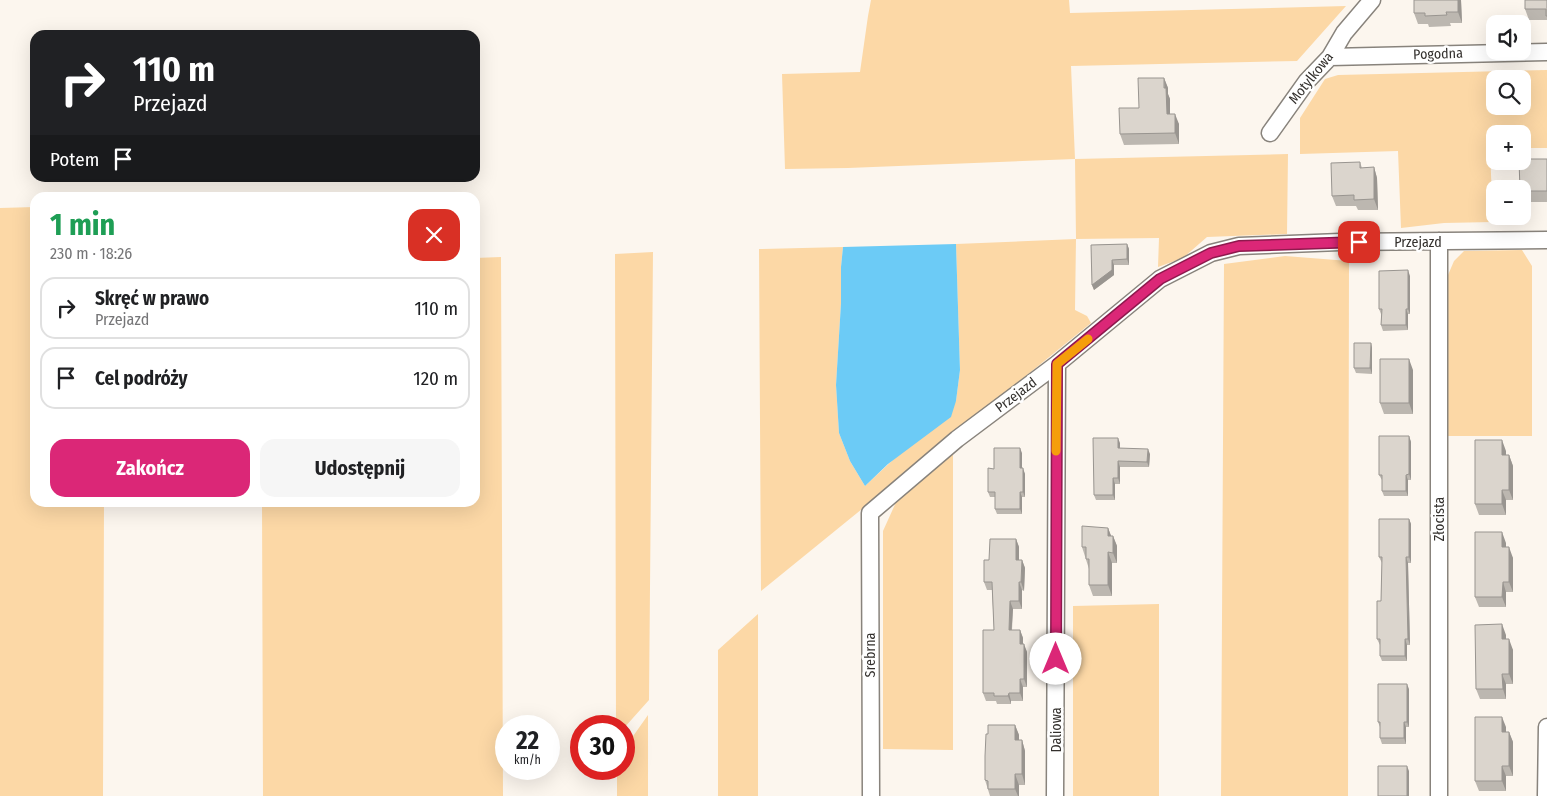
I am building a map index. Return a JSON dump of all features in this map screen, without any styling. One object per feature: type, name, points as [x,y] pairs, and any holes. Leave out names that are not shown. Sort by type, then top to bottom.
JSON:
[{"type":"street","name":"Motylkowa","points":[[1270,133],[1307,81],[1330,57],[1344,33],[1372,0]]},
{"type":"street","name":"Pogodna","points":[[1330,57],[1547,52]]},
{"type":"street","name":"Przejazd","points":[[870,514],[957,439],[1057,364],[1160,279],[1211,253],[1239,246],[1340,242],[1547,240]]},
{"type":"street","name":"Złocista","points":[[1439,242],[1439,796]]},
{"type":"street","name":"Daliowa","points":[[1055,796],[1057,364]]},
{"type":"street","name":"Srebrna","points":[[870,514],[871,796]]},
{"type":"street","points":[[1546,796],[1547,727]]},
{"type":"shaded area","points":[[871,0],[1069,0],[1070,13],[1346,6],[1297,61],[1071,66],[1075,159],[785,169],[782,74],[860,72]]},
{"type":"shaded area","points":[[1531,70],[1547,70],[1547,148],[1531,148],[1531,125],[1486,125],[1486,170],[1491,170],[1491,180],[1486,180],[1486,222],[1444,223],[1401,228],[1398,151],[1300,154],[1300,118],[1325,79],[1338,75],[1486,71],[1486,115],[1531,115]]},
{"type":"shaded area","points":[[1288,154],[1287,234],[1207,237],[1183,258],[1158,267],[1159,238],[1076,239],[1075,159]]},
{"type":"shaded area","points":[[30,207],[30,507],[104,507],[103,796],[0,796],[0,208]]},
{"type":"shaded area","points":[[1076,239],[1075,310],[1087,316],[1091,323],[761,591],[759,249],[843,247],[836,385],[839,433],[850,461],[865,486],[956,401],[960,370],[956,244]]},
{"type":"shaded area","points":[[1522,250],[1532,266],[1532,436],[1445,436],[1448,275],[1454,261],[1464,251]]},
{"type":"shaded area","points":[[653,252],[649,700],[635,716],[616,715],[615,254]]},
{"type":"shaded area","points":[[1285,256],[1349,261],[1348,796],[1221,796],[1224,264]]},
{"type":"shaded area","points":[[501,257],[503,715],[495,715],[495,780],[503,780],[503,796],[263,796],[262,507],[480,507],[480,258]]},
{"type":"shaded area","points":[[953,452],[953,750],[883,749],[883,531],[897,500]]},
{"type":"shaded area","points":[[1159,604],[1159,796],[1073,796],[1073,606]]},
{"type":"shaded area","points":[[758,614],[758,796],[718,796],[718,650]]},
{"type":"shaded area","points":[[648,715],[648,796],[617,796],[617,780],[635,780],[635,733]]},
{"type":"water","points":[[956,244],[960,370],[956,401],[951,417],[888,464],[865,486],[850,461],[839,433],[836,385],[843,247]]},
{"type":"building","points":[[1414,0],[1458,0],[1458,12],[1446,12],[1447,15],[1425,16],[1425,13],[1414,13]]},
{"type":"building","points":[[1525,0],[1547,0],[1547,16],[1546,9],[1525,9]]},
{"type":"building","points":[[1138,78],[1164,78],[1167,114],[1175,114],[1175,133],[1120,134],[1119,108],[1139,108]]},
{"type":"building","points":[[1531,159],[1547,159],[1547,191],[1531,191],[1531,180],[1520,180],[1519,170],[1531,170]]},
{"type":"building","points":[[1360,162],[1360,168],[1374,167],[1374,199],[1354,200],[1354,195],[1332,196],[1331,163]]},
{"type":"building","points":[[1127,244],[1127,259],[1112,260],[1112,270],[1092,285],[1091,245]]},
{"type":"building","points":[[1408,270],[1406,325],[1381,325],[1382,309],[1379,309],[1379,271]]},
{"type":"building","points":[[1354,343],[1371,343],[1370,368],[1354,368]]},
{"type":"building","points":[[1380,359],[1409,359],[1409,403],[1380,403]]},
{"type":"building","points":[[1379,436],[1409,436],[1409,474],[1406,475],[1406,491],[1382,491],[1382,475],[1379,475]]},
{"type":"building","points":[[1093,438],[1118,438],[1118,448],[1148,449],[1147,462],[1118,461],[1118,478],[1113,478],[1113,495],[1094,495]]},
{"type":"building","points":[[1475,440],[1502,440],[1502,455],[1509,455],[1509,490],[1502,490],[1502,504],[1475,504]]},
{"type":"building","points":[[994,448],[1020,448],[1020,468],[1023,468],[1023,492],[1020,492],[1020,509],[995,509],[995,492],[988,492],[988,468],[994,469]]},
{"type":"building","points":[[1379,519],[1409,519],[1409,557],[1406,557],[1408,639],[1405,639],[1405,656],[1380,656],[1380,639],[1377,639],[1377,601],[1381,601],[1382,557],[1379,557]]},
{"type":"building","points":[[1082,526],[1108,528],[1108,536],[1113,536],[1113,553],[1108,552],[1108,585],[1089,585],[1089,559],[1086,559],[1086,547],[1082,547]]},
{"type":"building","points":[[1475,532],[1502,532],[1502,547],[1509,547],[1509,582],[1503,582],[1502,597],[1475,597]]},
{"type":"building","points":[[990,539],[1016,539],[1016,560],[1022,560],[1019,601],[1010,601],[1009,630],[1020,630],[1020,644],[1024,644],[1024,679],[1020,679],[1020,693],[1009,693],[1008,696],[994,696],[994,693],[983,693],[983,630],[994,630],[992,582],[984,582],[984,560],[989,560]]},
{"type":"building","points":[[1502,624],[1502,639],[1509,639],[1509,674],[1502,674],[1503,689],[1476,689],[1475,625]]},
{"type":"building","points":[[1378,684],[1407,684],[1407,722],[1404,722],[1404,738],[1380,738]]},
{"type":"building","points":[[1475,717],[1502,717],[1502,732],[1509,732],[1509,766],[1502,766],[1502,781],[1475,781]]},
{"type":"building","points":[[988,725],[1015,725],[1015,740],[1022,740],[1022,774],[1015,774],[1015,789],[988,789],[988,781],[985,780],[985,756]]},
{"type":"building","points":[[1378,766],[1407,766],[1407,796],[1378,796]]},
{"type":"slow traffic","points":[[1056,451],[1057,364],[1088,339]]},
{"type":"route","points":[[1056,659],[1057,364],[1160,279],[1211,253],[1239,246],[1359,242]]}]
